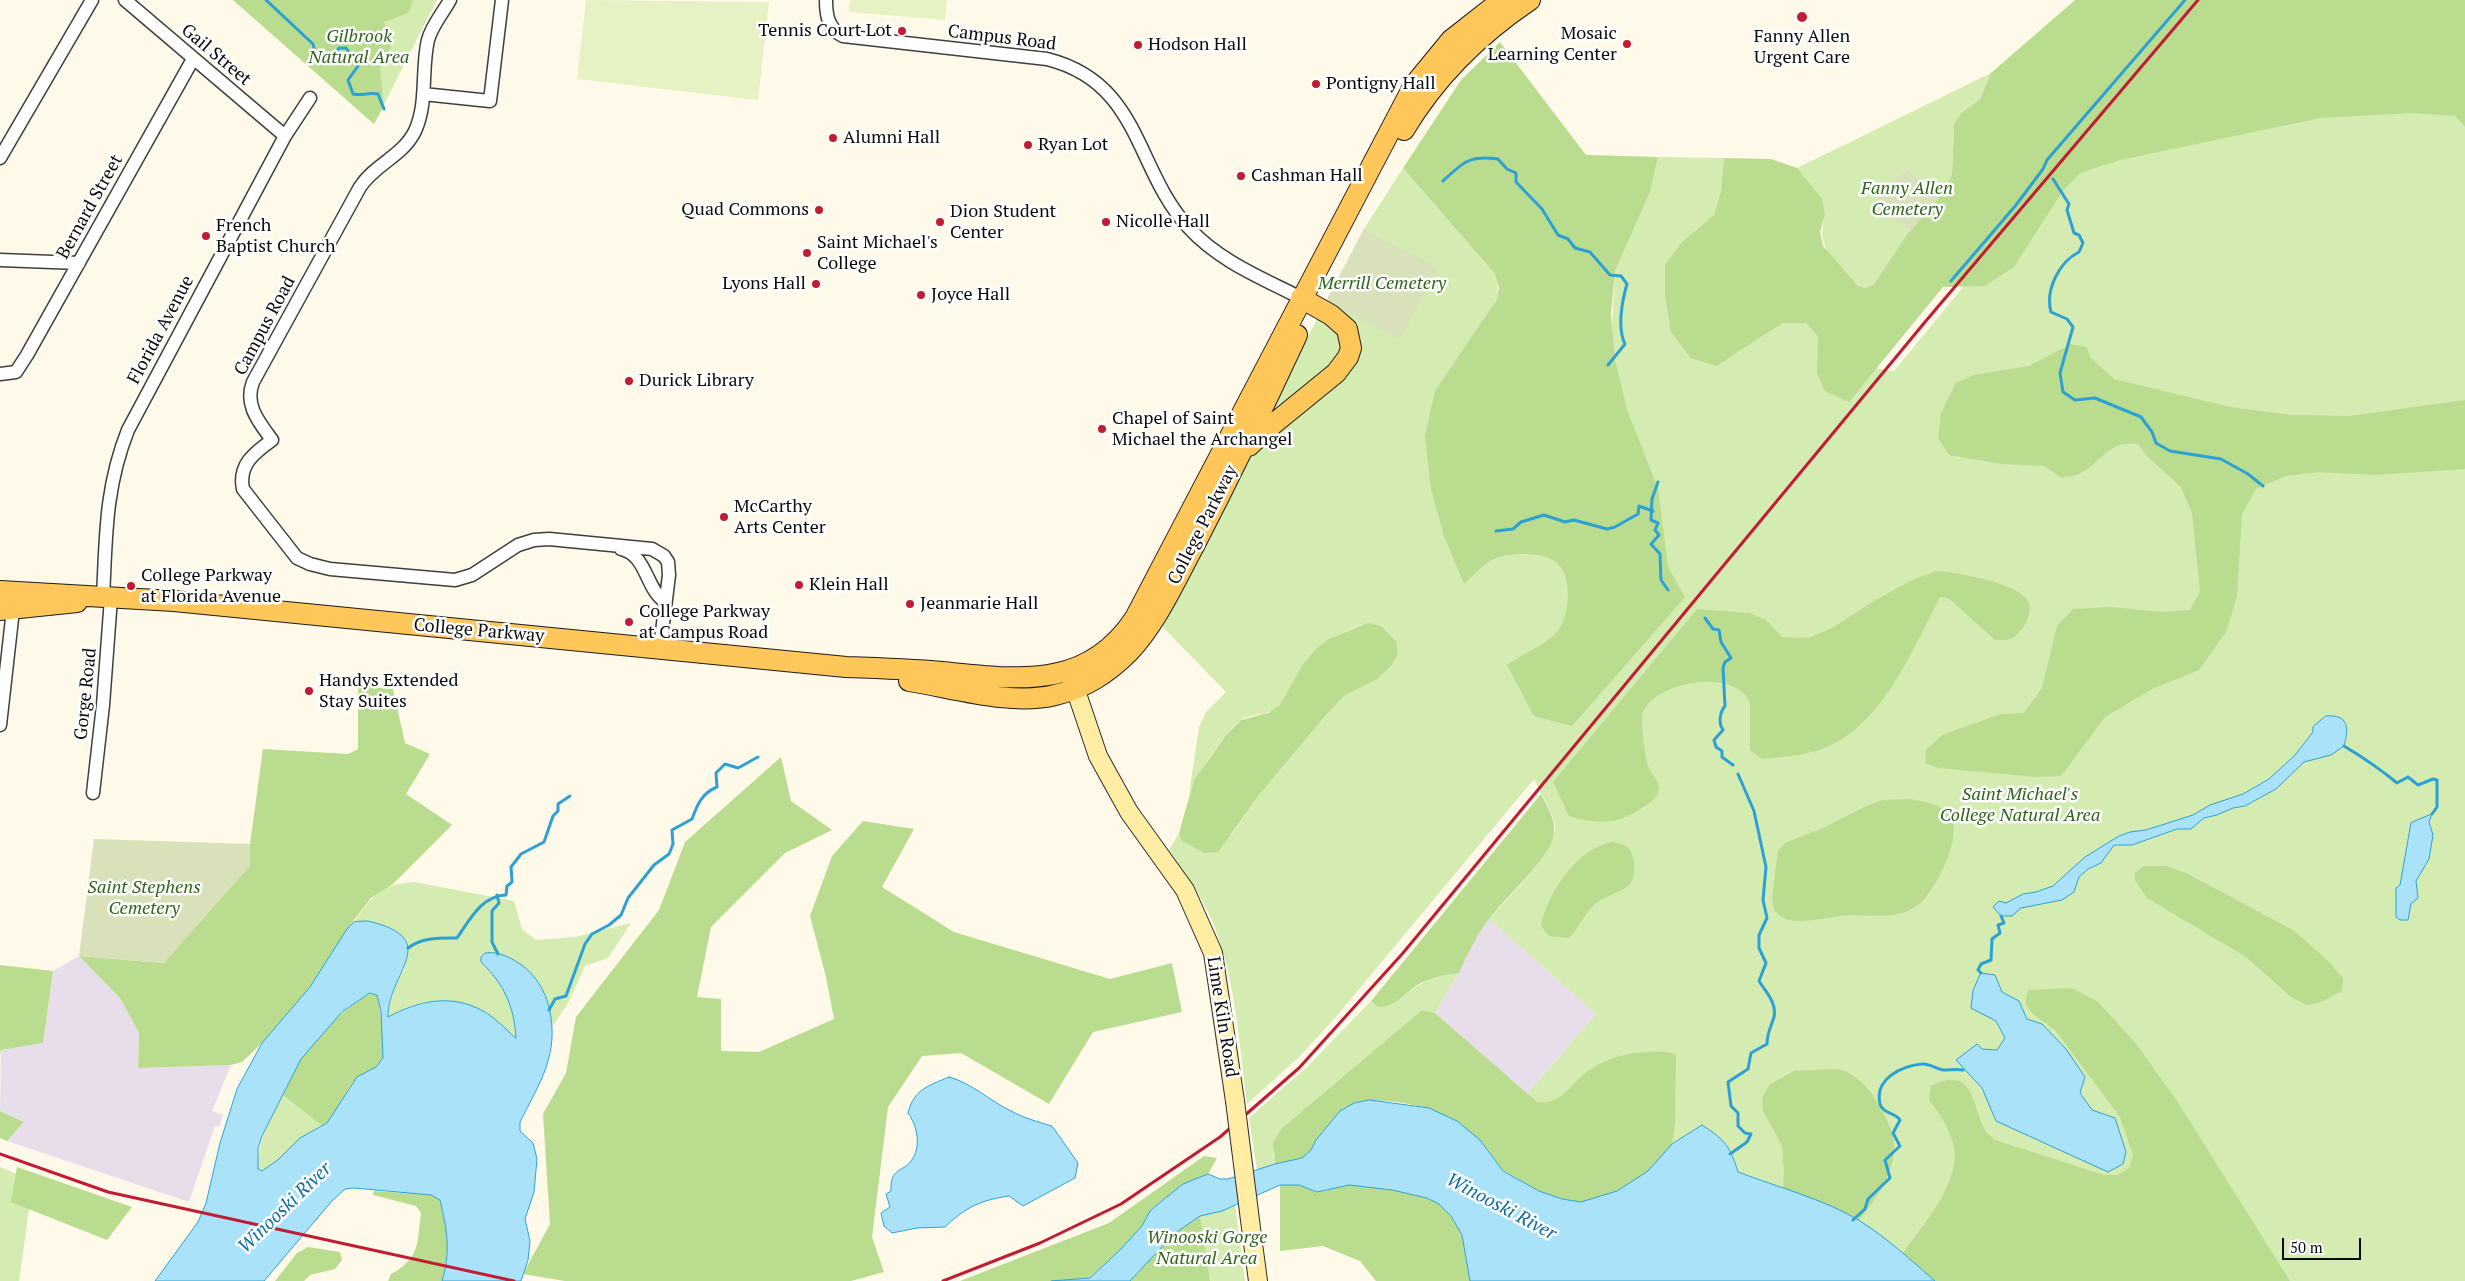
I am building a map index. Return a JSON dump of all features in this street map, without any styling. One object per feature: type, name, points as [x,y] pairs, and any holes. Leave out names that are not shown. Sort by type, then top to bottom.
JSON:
[{"type":"main road","name":"College Parkway","points":[[7,600],[107,598],[174,601],[846,667],[906,680],[1015,697],[1052,696],[1078,678],[1128,629],[1272,372],[1306,301],[1423,72],[1456,35],[1502,0]]},
{"type":"main road","name":"College Parkway","points":[[1306,301],[1391,154],[1432,88],[1475,41],[1530,0]]},
{"type":"main road","points":[[1237,461],[1266,430],[1343,366],[1350,348],[1347,329],[1341,322],[1306,301]]},
{"type":"main road","name":"College Parkway","points":[[1078,678],[1117,663],[1140,638],[1176,579],[1237,461],[1272,372]]},
{"type":"main road","points":[[1272,372],[1288,391],[1308,395]]},
{"type":"main road","name":"Lime Kiln Road","points":[[1078,678],[1098,756],[1129,812],[1185,890],[1207,938],[1218,980],[1258,1281]]},
{"type":"street","points":[[0,158],[92,0]]},
{"type":"street","name":"Gail Street","points":[[125,0],[285,136]]},
{"type":"street","name":"Campus Road","points":[[450,0],[428,40],[423,94],[418,124],[412,137],[402,150],[373,171],[360,187],[253,382],[250,396],[252,409],[272,440],[254,454],[246,464],[242,475],[243,489],[298,558],[316,566],[330,569],[455,580],[467,577],[518,545],[534,540],[652,549],[664,556],[668,562],[669,575],[664,601],[660,648]]},
{"type":"street","points":[[423,94],[490,101],[502,0]]},
{"type":"street","name":"Campus Road","points":[[826,0],[828,20],[835,30],[843,36],[1047,59],[1074,68],[1109,95],[1124,113],[1136,133],[1169,201],[1199,238],[1215,252],[1306,301]]},
{"type":"street","name":"Bernard Street","points":[[0,374],[16,372],[193,59]]},
{"type":"street","name":"Florida Avenue","points":[[107,598],[108,500],[119,452],[149,388],[285,136],[310,98]]},
{"type":"street","points":[[0,260],[79,263]]},
{"type":"street","name":"Campus Road","points":[[611,547],[626,550],[635,556],[654,592],[664,601]]},
{"type":"street","name":"Gorge Road","points":[[93,793],[104,705],[107,598]]},
{"type":"street","points":[[0,726],[7,600]]},
{"type":"shaded area","points":[[1489,919],[1596,1014],[1527,1094],[1435,1013],[1459,973],[1474,941]]},
{"type":"shaded area","points":[[79,956],[120,998],[139,1033],[138,1068],[231,1065],[212,1111],[223,1115],[219,1127],[215,1126],[189,1202],[7,1141],[24,1122],[0,1111],[1,1050],[43,1043],[53,971]]},
{"type":"green space","name":"Gilbrook Natural Area","points":[[233,0],[437,0],[374,124]]},
{"type":"green space","name":"Gilbrook Natural Area","points":[[233,0],[413,0],[408,13],[384,22],[391,46],[380,69],[384,106],[374,124]]},
{"type":"green space","points":[[586,0],[769,2],[758,100],[577,79]]},
{"type":"green space","points":[[850,0],[947,0],[945,20],[849,12]]},
{"type":"green space","points":[[2075,0],[2465,0],[2465,127],[2455,116],[2414,113],[2320,118],[2120,160],[2080,173],[2062,192],[2014,267],[1985,286],[1943,287],[1849,402],[1825,391],[1817,373],[1818,337],[1806,323],[1783,323],[1716,366],[1691,358],[1671,332],[1665,296],[1665,265],[1682,242],[1714,215],[1721,191],[1724,158],[1771,159],[1797,168],[1822,199],[1825,214],[1820,232],[1823,246],[1858,286],[1866,288],[1874,284],[1909,232],[1940,196],[1952,175],[1954,124],[1961,113],[1980,99],[1991,73]]},
{"type":"green space","name":"Saint Michael's College Natural Area","points":[[2220,0],[2465,0],[2465,1281],[1935,1281],[1903,1253],[1783,1188],[1738,1172],[1731,1151],[1702,1125],[1672,1144],[1648,1171],[1480,1140],[1527,1094],[1596,1014],[1489,919],[1530,874],[1549,847],[1554,835],[1554,819],[1534,779],[1335,1018],[1298,1058],[1247,1104],[1236,1012],[1221,945],[1204,904],[1169,850],[1179,833],[1182,841],[1231,835],[1259,795],[1326,715],[1345,695],[1398,654],[1397,647],[1392,637],[1367,623],[1347,631],[1328,642],[1311,656],[1304,665],[1278,707],[1269,712],[1242,719],[1228,732],[1204,765],[1189,794],[1199,727],[1206,712],[1226,692],[1159,623],[1364,229],[1403,168],[1495,274],[1498,292],[1492,308],[1612,327],[1615,271],[1650,192],[1658,157],[1724,158],[1721,191],[1714,215],[1682,242],[1744,348],[1783,323],[1806,323],[1818,337],[1818,360],[1894,371],[1964,286],[1981,286]]},
{"type":"green space","points":[[1500,42],[1586,155],[1658,157],[1650,192],[1615,271],[1611,314],[1615,360],[1627,410],[1658,489],[1668,567],[1685,597],[1572,726],[1534,716],[1507,665],[1546,641],[1559,629],[1564,620],[1567,604],[1568,593],[1565,574],[1561,567],[1550,558],[1534,554],[1511,555],[1498,557],[1490,561],[1464,584],[1444,536],[1431,489],[1425,436],[1435,391],[1496,301],[1499,288],[1495,274],[1403,168],[1461,80]]},
{"type":"green space","points":[[1991,73],[1980,99],[1961,113],[1954,124],[1952,175],[1940,196],[1905,167],[1875,203],[1910,232],[1874,284],[1866,288],[1858,286],[1829,254],[1823,237],[1825,214],[1797,168]]},
{"type":"green space","name":"Fanny Allen Cemetery","points":[[1905,167],[1940,196],[1910,232],[1874,203]]},
{"type":"green space","name":"Merrill Cemetery","points":[[1364,229],[1438,268],[1400,339],[1326,301]]},
{"type":"green space","points":[[2071,344],[2086,347],[2091,358],[2114,379],[2230,407],[2291,415],[2350,416],[2465,400],[2465,469],[2374,475],[2319,472],[2286,476],[2256,489],[2242,514],[2237,596],[2226,632],[2199,670],[2152,689],[2105,717],[2061,776],[2036,777],[1939,768],[1925,763],[1926,750],[1942,735],[2001,714],[2024,713],[2042,688],[2057,626],[2073,609],[2110,607],[2163,612],[2190,610],[2200,592],[2192,513],[2181,487],[2146,455],[2138,444],[2120,445],[2113,448],[2081,473],[2062,478],[2044,466],[2002,464],[1949,455],[1938,438],[1941,413],[1956,383],[1974,375],[2029,366]]},
{"type":"green space","points":[[1936,571],[1957,573],[1995,582],[2025,597],[2028,601],[2029,612],[2022,629],[2010,639],[1995,640],[1953,602],[1947,598],[1940,597],[1906,663],[1877,707],[1860,725],[1841,740],[1819,750],[1798,755],[1762,759],[1750,750],[1750,703],[1742,692],[1729,685],[1714,682],[1696,682],[1663,692],[1651,701],[1642,716],[1647,764],[1659,786],[1656,797],[1650,803],[1626,817],[1608,822],[1591,821],[1569,816],[1553,782],[1697,609],[1749,613],[1766,620],[1782,637],[1809,638],[1834,627],[1874,601],[1910,581]]},
{"type":"green space","points":[[1367,623],[1381,626],[1396,641],[1398,654],[1391,666],[1377,679],[1345,695],[1326,715],[1259,795],[1218,852],[1205,853],[1182,841],[1179,833],[1194,780],[1226,735],[1241,720],[1268,713],[1280,705],[1303,664],[1317,648],[1329,639]]},
{"type":"green space","points":[[358,686],[393,689],[405,743],[430,754],[406,794],[452,825],[393,884],[371,898],[347,929],[310,987],[262,1043],[242,1062],[231,1065],[138,1068],[139,1033],[120,998],[79,956],[164,963],[250,844],[263,749],[348,754],[358,749]]},
{"type":"green space","points":[[781,757],[791,801],[832,830],[785,853],[711,927],[697,997],[721,999],[721,1051],[759,1052],[834,1019],[826,977],[810,916],[832,856],[863,821],[914,829],[882,887],[954,932],[1110,979],[1172,963],[1182,1012],[1093,1032],[1049,1104],[961,1053],[922,1056],[888,1107],[872,1237],[884,1272],[851,1281],[565,1281],[523,1274],[550,1224],[543,1114],[566,1073],[576,1017],[659,910],[685,842]]},
{"type":"green space","points":[[1541,794],[1554,824],[1554,834],[1551,843],[1536,866],[1484,925],[1459,973],[1440,976],[1426,981],[1416,986],[1396,1002],[1384,1007],[1378,1007],[1371,1001]]},
{"type":"green space","points":[[1909,799],[1942,808],[1950,816],[1953,825],[1951,849],[1946,863],[1932,888],[1918,905],[1909,910],[1890,915],[1850,915],[1803,921],[1785,919],[1774,910],[1772,897],[1778,851],[1785,843],[1823,828],[1864,807],[1883,800]]},
{"type":"green space","name":"Saint Stephens Cemetery","points":[[94,839],[250,844],[250,866],[164,963],[79,956]]},
{"type":"green space","points":[[1613,842],[1622,844],[1630,850],[1634,861],[1631,883],[1594,905],[1569,938],[1549,936],[1541,926],[1544,913],[1557,886],[1576,862],[1600,846]]},
{"type":"green space","points":[[2144,866],[2166,866],[2186,873],[2293,930],[2326,959],[2343,978],[2342,991],[2323,1001],[2309,1005],[2290,996],[2246,957],[2147,898],[2135,880],[2135,873]]},
{"type":"green space","points":[[414,882],[514,901],[522,929],[536,940],[575,937],[631,923],[608,958],[585,966],[568,1003],[553,1026],[546,996],[481,962],[497,979],[507,996],[513,1015],[516,1038],[486,1014],[456,1002],[424,1003],[407,1008],[388,1017],[394,991],[405,968],[368,921],[354,922],[378,893],[402,883]]},
{"type":"green space","points":[[0,965],[53,971],[43,1043],[1,1050],[0,1055]]},
{"type":"green space","points":[[1459,973],[1435,1013],[1422,1010],[1282,1128],[1273,1154],[1275,1164],[1257,1170],[1249,1118],[1307,1067],[1371,1001],[1378,1005],[1390,1005],[1426,982]]},
{"type":"green space","points":[[2072,988],[2098,1002],[2137,1045],[2177,1101],[2290,1281],[1935,1281],[1903,1253],[1940,1201],[1953,1171],[1955,1157],[1953,1143],[1943,1120],[1929,1100],[1931,1086],[1955,1080],[1963,1083],[1973,1097],[1985,1130],[1995,1140],[2104,1175],[2118,1175],[2129,1168],[2133,1155],[2120,1117],[2055,1030],[2033,1014],[2025,1003],[2028,990]]},
{"type":"green space","points":[[370,993],[377,995],[383,1036],[383,1058],[375,1068],[356,1079],[333,1116],[322,1126],[283,1095],[300,1060],[314,1040],[341,1014]]},
{"type":"green space","points":[[1422,1010],[1435,1013],[1537,1102],[1554,1100],[1566,1092],[1584,1074],[1612,1059],[1626,1054],[1641,1052],[1673,1053],[1676,1055],[1675,1123],[1672,1144],[1648,1171],[1617,1191],[1600,1198],[1581,1202],[1562,1199],[1539,1191],[1503,1170],[1480,1140],[1429,1108],[1398,1102],[1370,1100],[1354,1103],[1340,1111],[1316,1140],[1311,1150],[1302,1158],[1275,1164],[1273,1143],[1282,1128]]},
{"type":"green space","points":[[1838,1069],[1857,1078],[1871,1093],[1888,1123],[1894,1142],[1894,1154],[1887,1178],[1874,1201],[1859,1220],[1783,1188],[1782,1145],[1763,1111],[1762,1098],[1769,1085],[1794,1071]]},
{"type":"green space","points":[[283,1095],[322,1126],[300,1138],[279,1159],[262,1171],[258,1169],[258,1158],[262,1139]]},
{"type":"green space","points":[[0,1111],[24,1122],[7,1141],[0,1138]]},
{"type":"green space","points":[[1204,1156],[1217,1158],[1208,1174],[1183,1184],[1150,1211],[1142,1226],[1120,1250],[1089,1278],[1051,1281],[960,1281],[1109,1223]]},
{"type":"green space","points":[[0,1167],[33,1181],[19,1281],[0,1281]]},
{"type":"green space","points":[[17,1167],[132,1207],[107,1240],[11,1202]]},
{"type":"green space","points":[[1280,1185],[1299,1185],[1317,1192],[1349,1185],[1392,1190],[1427,1198],[1439,1204],[1451,1216],[1462,1235],[1470,1281],[1376,1281],[1360,1261],[1323,1246],[1280,1251]]},
{"type":"green space","points":[[374,1191],[431,1195],[440,1200],[447,1240],[445,1270],[442,1281],[388,1281],[391,1274],[412,1256],[417,1242],[421,1213],[416,1206],[373,1195]]},
{"type":"green space","name":"Winooski Gorge Natural Area","points":[[1235,1205],[1245,1281],[1130,1281],[1200,1216]]},
{"type":"green space","points":[[1200,1216],[1210,1281],[1130,1281],[1175,1233]]},
{"type":"green space","points":[[308,1247],[340,1252],[342,1260],[335,1269],[310,1275],[304,1281],[275,1281],[297,1253]]},
{"type":"water","points":[[2326,716],[2339,717],[2346,724],[2347,733],[2344,746],[2331,755],[2304,762],[2276,789],[2245,806],[2204,818],[2191,829],[2177,829],[2132,845],[2114,845],[2101,863],[2088,869],[2079,877],[2074,892],[2062,900],[2021,908],[2012,916],[2001,916],[1993,907],[1999,901],[2006,903],[2023,894],[2053,886],[2085,857],[2119,836],[2130,832],[2146,830],[2193,815],[2210,805],[2243,794],[2269,779],[2295,755],[2313,732],[2313,727]]},
{"type":"water","points":[[2432,814],[2429,822],[2433,835],[2429,859],[2416,881],[2418,898],[2411,904],[2408,920],[2400,920],[2396,917],[2396,888],[2400,885],[2411,823]]},
{"type":"water","name":"Winooski River","points":[[368,921],[391,928],[403,937],[408,948],[407,959],[390,1001],[388,1017],[423,1003],[435,1001],[459,1002],[471,1005],[488,1014],[516,1038],[513,1016],[502,987],[481,962],[481,957],[485,953],[505,956],[523,966],[536,979],[545,995],[552,1024],[550,1053],[541,1080],[520,1122],[520,1131],[533,1143],[537,1159],[534,1192],[525,1219],[530,1241],[528,1260],[521,1281],[442,1281],[445,1270],[447,1240],[440,1200],[431,1195],[354,1188],[345,1189],[331,1202],[264,1281],[155,1281],[198,1222],[206,1203],[220,1143],[237,1089],[262,1043],[310,987],[347,929],[354,922]],"holes":[[[370,993],[377,995],[381,1011],[383,1058],[376,1067],[357,1077],[327,1123],[300,1138],[279,1159],[262,1171],[258,1169],[258,1148],[262,1136],[301,1059],[341,1013]]]},
{"type":"water","points":[[1981,973],[1995,975],[2002,992],[2019,1001],[2027,1019],[2042,1024],[2066,1049],[2085,1077],[2080,1093],[2092,1110],[2115,1118],[2126,1152],[2123,1164],[2108,1172],[1996,1121],[1982,1088],[1956,1060],[1977,1044],[1982,1049],[1997,1050],[2005,1038],[1996,1021],[1971,1008],[1973,991]]},
{"type":"water","points":[[949,1077],[965,1083],[1003,1107],[1031,1120],[1052,1126],[1078,1163],[1075,1178],[1023,1206],[1009,1196],[999,1198],[982,1202],[967,1209],[945,1227],[917,1228],[892,1233],[884,1226],[881,1213],[890,1207],[886,1194],[891,1191],[892,1178],[897,1172],[908,1165],[916,1149],[916,1130],[908,1113],[918,1093]]},
{"type":"water","name":"Winooski River","points":[[1370,1100],[1429,1108],[1457,1121],[1480,1140],[1503,1171],[1539,1191],[1562,1199],[1581,1202],[1617,1191],[1648,1171],[1672,1144],[1702,1125],[1726,1144],[1738,1172],[1816,1200],[1846,1213],[1880,1235],[1935,1281],[1470,1281],[1462,1235],[1451,1216],[1439,1204],[1427,1198],[1392,1190],[1349,1185],[1317,1192],[1299,1185],[1280,1185],[1222,1211],[1200,1216],[1175,1233],[1130,1281],[1051,1281],[1090,1278],[1142,1226],[1150,1211],[1183,1184],[1208,1174],[1220,1179],[1228,1179],[1275,1164],[1302,1158],[1311,1150],[1316,1140],[1340,1111],[1354,1103]]},
{"type":"waterway","points":[[266,0],[313,44],[315,52],[323,59],[333,56],[339,48],[346,48],[358,66],[348,80],[353,94],[378,94],[384,109]]},
{"type":"waterway","points":[[1951,281],[2016,205],[2043,169],[2047,160],[2185,0]]},
{"type":"waterway","points":[[1443,181],[1468,161],[1480,158],[1498,159],[1507,169],[1516,173],[1516,182],[1542,209],[1558,235],[1568,239],[1575,248],[1590,252],[1610,275],[1621,276],[1627,284],[1622,306],[1621,322],[1625,344],[1608,365]]},
{"type":"waterway","points":[[2053,179],[2069,204],[2067,210],[2074,233],[2079,235],[2083,243],[2079,252],[2065,262],[2055,278],[2050,295],[2051,312],[2067,319],[2073,327],[2060,373],[2063,392],[2075,400],[2095,398],[2141,417],[2152,432],[2156,443],[2170,451],[2221,459],[2248,474],[2263,486]]},
{"type":"waterway","points":[[1658,482],[1652,499],[1651,520],[1658,523],[1655,530],[1659,535],[1651,544],[1660,554],[1661,580],[1668,590]]},
{"type":"waterway","points":[[1496,531],[1513,529],[1521,522],[1544,515],[1565,522],[1574,520],[1607,529],[1615,527],[1638,514],[1639,506],[1653,511]]},
{"type":"waterway","points":[[1705,618],[1713,629],[1719,630],[1721,642],[1731,658],[1725,662],[1723,668],[1725,706],[1720,721],[1723,730],[1714,740],[1716,747],[1722,751],[1722,757],[1733,765]]},
{"type":"waterway","points":[[2344,746],[2371,763],[2397,783],[2408,777],[2418,785],[2433,779],[2437,780],[2437,807],[2432,814]]},
{"type":"waterway","points":[[549,1010],[555,999],[566,996],[585,944],[592,934],[609,925],[621,915],[628,898],[654,865],[669,854],[673,844],[672,830],[692,819],[698,804],[704,796],[717,787],[716,773],[725,764],[738,768],[758,757]]},
{"type":"waterway","points":[[1730,1154],[1747,1142],[1751,1134],[1745,1133],[1738,1126],[1738,1113],[1731,1106],[1728,1082],[1748,1069],[1751,1053],[1767,1044],[1768,1033],[1775,1012],[1770,998],[1759,981],[1766,963],[1759,948],[1759,935],[1767,918],[1763,900],[1766,867],[1754,811],[1738,774]]},
{"type":"waterway","points":[[408,948],[425,940],[457,938],[471,917],[483,904],[497,896],[506,895],[507,886],[512,882],[511,867],[521,854],[544,842],[553,816],[558,811],[558,804],[570,796]]},
{"type":"waterway","points":[[497,895],[499,903],[492,911],[492,942],[498,954]]},
{"type":"waterway","points":[[1981,973],[1978,970],[1981,964],[1991,960],[1992,939],[2000,933],[1998,925],[2004,923],[2001,916]]},
{"type":"waterway","points":[[1853,1220],[1865,1209],[1868,1199],[1890,1178],[1885,1160],[1900,1146],[1893,1133],[1900,1120],[1884,1110],[1880,1104],[1879,1095],[1885,1081],[1898,1071],[1914,1065],[1927,1064],[1944,1070],[1963,1070]]},
{"type":"railway","points":[[943,1281],[1040,1243],[1121,1204],[1220,1137],[1299,1068],[1403,953],[1925,322],[2198,0]]},
{"type":"railway","points":[[0,1154],[108,1192],[514,1281]]},
{"type":"place","name":"Fanny Allen Urgent Care","points":[[1802,17]]},
{"type":"place","name":"Tennis Court Lot","points":[[902,31]]},
{"type":"place","name":"Mosaic Learning Center","points":[[1627,44]]},
{"type":"place","name":"Hodson Hall","points":[[1138,45]]},
{"type":"place","name":"Pontigny Hall","points":[[1316,84]]},
{"type":"place","name":"Alumni Hall","points":[[833,138]]},
{"type":"place","name":"Ryan Lot","points":[[1028,145]]},
{"type":"place","name":"Cashman Hall","points":[[1241,176]]},
{"type":"place","name":"Quad Commons","points":[[819,210]]},
{"type":"place","name":"Dion Student Center","points":[[940,222]]},
{"type":"place","name":"Nicolle Hall","points":[[1106,222]]},
{"type":"place","name":"French Baptist Church","points":[[206,236]]},
{"type":"place","name":"Saint Michael's College","points":[[807,253]]},
{"type":"place","name":"Lyons Hall","points":[[816,284]]},
{"type":"place","name":"Joyce Hall","points":[[921,295]]},
{"type":"place","name":"Durick Library","points":[[629,381]]},
{"type":"place","name":"Chapel of Saint Michael the Archangel","points":[[1102,429]]},
{"type":"place","name":"McCarthy Arts Center","points":[[724,517]]},
{"type":"place","name":"Klein Hall","points":[[799,585]]},
{"type":"place","name":"College Parkway at Florida Avenue","points":[[131,586]]},
{"type":"place","name":"Jeanmarie Hall","points":[[910,604]]},
{"type":"place","name":"College Parkway at Campus Road","points":[[629,622]]},
{"type":"place","name":"Handys Extended Stay Suites","points":[[309,691]]}]
